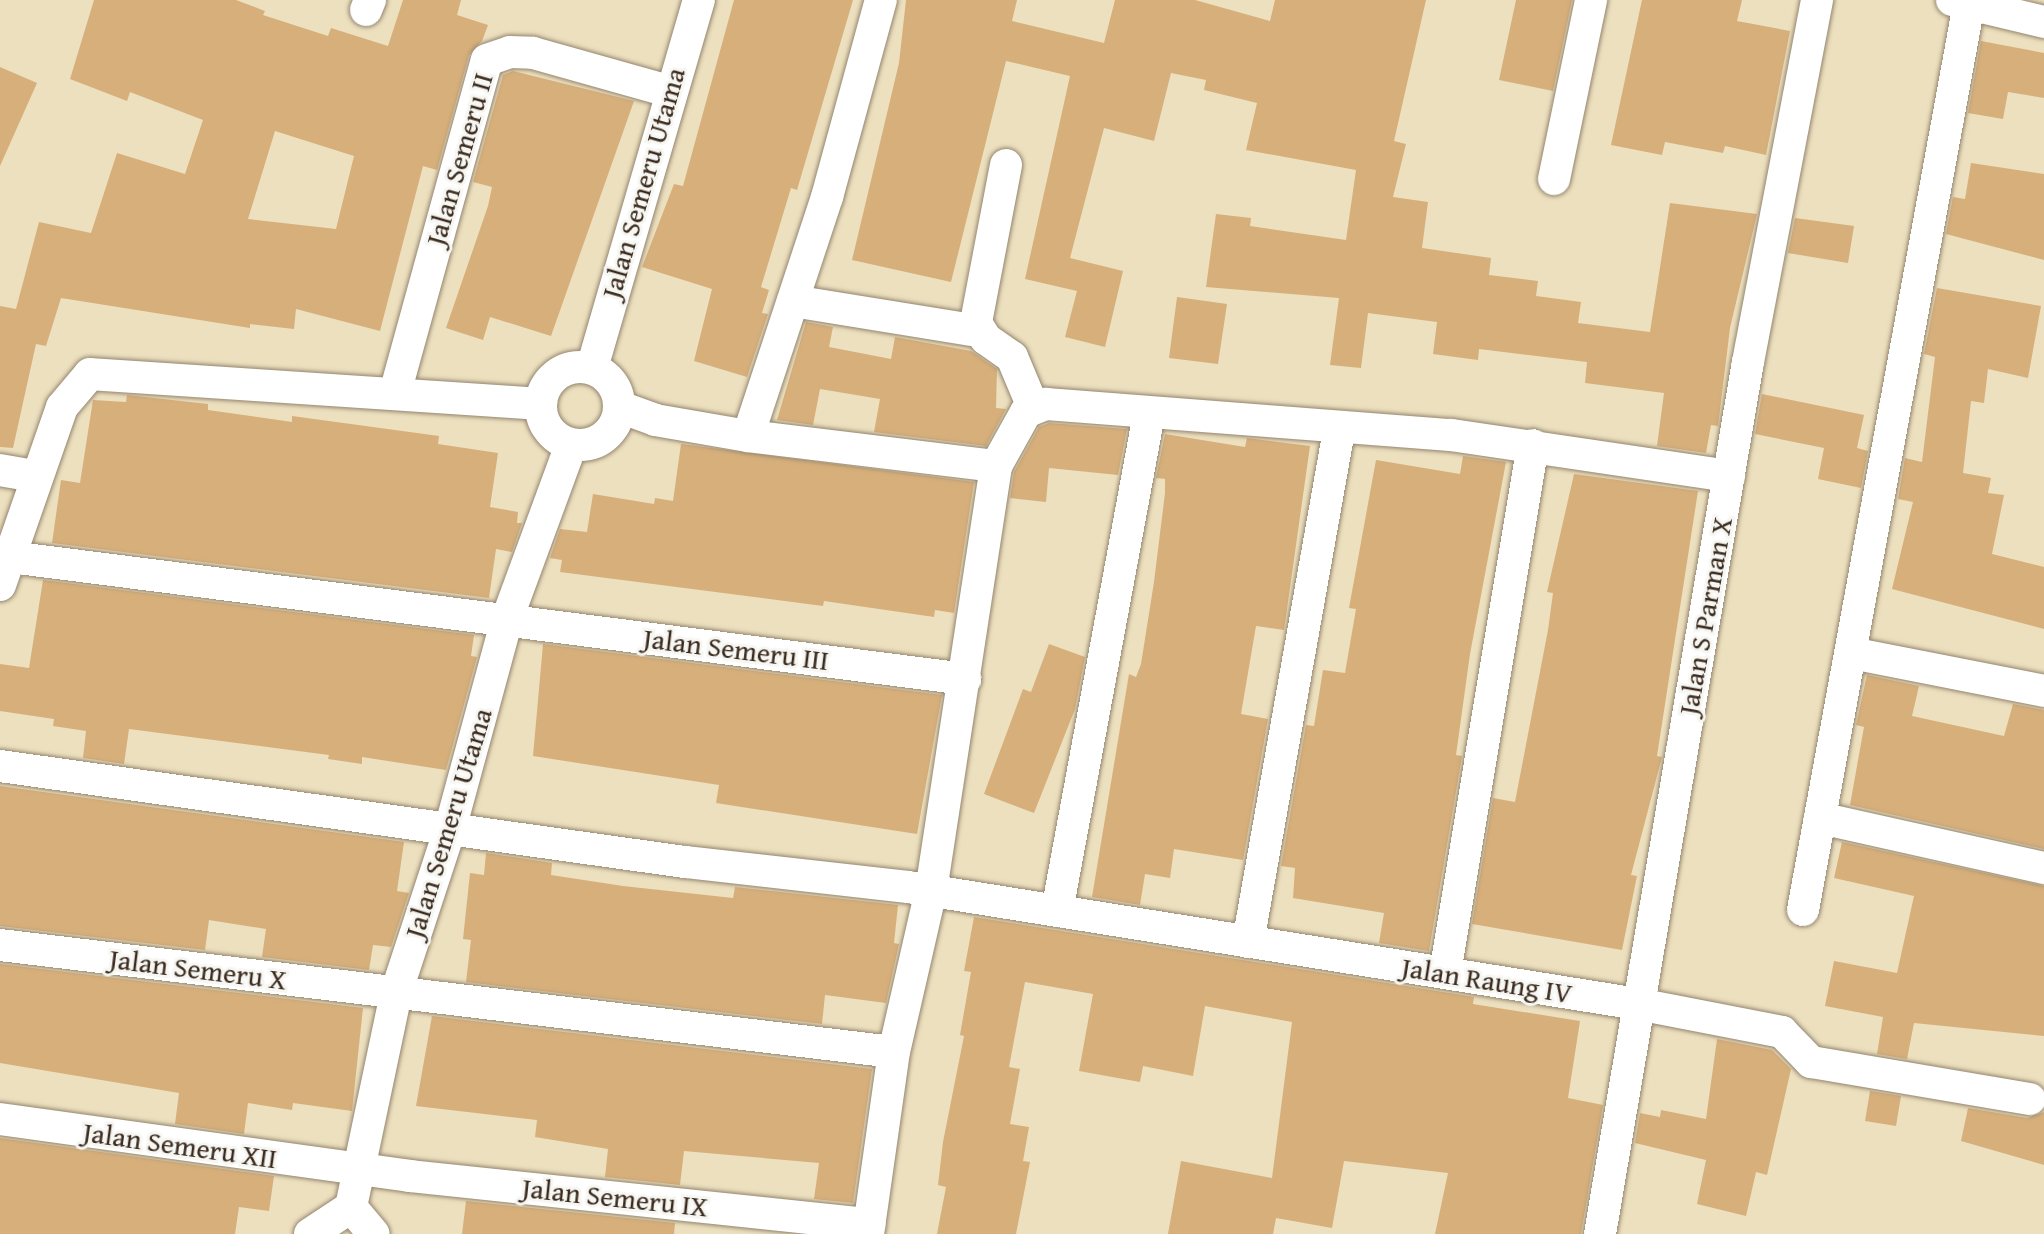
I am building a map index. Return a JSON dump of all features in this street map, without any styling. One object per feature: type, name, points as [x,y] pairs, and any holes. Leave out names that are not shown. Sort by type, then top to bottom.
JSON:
[{"type":"street","name":"Jalan Semeru Utama","points":[[592,368],[668,91],[699,0]]},
{"type":"street","points":[[748,436],[793,301],[881,0]]},
{"type":"street","points":[[1554,179],[1591,0]]},
{"type":"street","name":"Jalan S Parman X","points":[[1600,1234],[1729,476],[1817,0]]},
{"type":"street","points":[[1803,910],[1851,653],[1960,2],[2044,22]]},
{"type":"street","name":"Jalan Semeru II","points":[[395,393],[487,60],[510,52],[533,53],[668,91]]},
{"type":"street","points":[[979,331],[975,310],[1006,165]]},
{"type":"street","points":[[793,301],[979,331],[1012,357],[1033,407]]},
{"type":"street","points":[[592,368],[610,380],[620,407],[610,433],[598,442],[571,445],[548,430],[541,404],[546,386],[558,373],[592,368]]},
{"type":"street","points":[[5,571],[34,476],[62,407],[90,374],[541,404]]},
{"type":"street","points":[[869,1229],[894,1052],[931,891],[996,466],[1033,407],[1046,404],[1533,445],[1729,476]]},
{"type":"street","points":[[620,407],[655,420],[748,436],[996,466]]},
{"type":"street","points":[[1057,911],[1149,414]]},
{"type":"street","points":[[1248,942],[1339,430]]},
{"type":"street","name":"Jalan Semeru Utama","points":[[351,1207],[396,993],[450,829],[507,619],[571,445]]},
{"type":"street","points":[[1445,973],[1533,445]]},
{"type":"street","points":[[0,470],[34,476]]},
{"type":"street","name":"Jalan Semeru III","points":[[5,571],[507,619],[965,679]]},
{"type":"street","points":[[1851,653],[2044,691]]},
{"type":"street","name":"Jalan Raung IV","points":[[0,766],[450,829],[931,891],[1638,1004],[1782,1032],[1811,1062],[2030,1099]]},
{"type":"street","points":[[1820,818],[2044,868]]},
{"type":"street","name":"Jalan Semeru X","points":[[0,945],[894,1052]]},
{"type":"street","name":"Jalan Semeru XII","points":[[0,1119],[361,1170]]},
{"type":"street","name":"Jalan Semeru IX","points":[[361,1170],[869,1229]]},
{"type":"street","points":[[310,1234],[351,1207],[374,1234]]},
{"type":"building","points":[[94,0],[236,0],[265,11],[263,15],[328,36],[331,28],[388,46],[403,0],[461,0],[457,15],[488,25],[482,41],[469,55],[437,170],[423,166],[380,331],[296,309],[294,329],[250,324],[250,328],[61,298],[46,346],[36,344],[13,448],[0,447],[0,306],[16,309],[39,222],[91,233],[117,153],[185,174],[203,120],[130,92],[127,101],[70,79]],"holes":[[[275,131],[354,156],[336,229],[248,219]]]},
{"type":"building","points":[[734,0],[853,0],[797,190],[791,188],[761,287],[769,290],[762,313],[768,314],[747,377],[694,361],[712,289],[642,267],[674,184],[683,186]]},
{"type":"building","points":[[906,0],[1017,0],[1012,21],[1104,43],[1115,0],[1195,0],[1270,21],[1275,0],[1426,0],[1394,141],[1406,144],[1393,197],[1428,202],[1422,248],[1491,258],[1489,275],[1538,281],[1536,296],[1581,302],[1578,323],[1650,332],[1670,203],[1757,214],[1730,328],[1718,426],[1711,425],[1706,453],[1657,446],[1664,393],[1585,383],[1587,362],[1479,349],[1478,360],[1433,354],[1437,322],[1368,313],[1361,368],[1330,365],[1339,298],[1206,287],[1216,214],[1251,218],[1250,226],[1346,240],[1356,170],[1246,150],[1257,103],[1204,90],[1206,80],[1171,73],[1154,141],[1104,128],[1070,258],[1123,271],[1105,347],[1065,337],[1077,291],[1025,279],[1070,76],[1006,61],[951,282],[852,260],[899,63]]},
{"type":"building","points":[[1516,0],[1572,0],[1553,91],[1499,80]]},
{"type":"building","points":[[1642,0],[1742,0],[1737,21],[1790,31],[1766,155],[1725,146],[1723,153],[1665,142],[1662,155],[1611,145]]},
{"type":"building","points":[[1981,41],[2044,53],[2044,98],[2008,92],[2003,119],[1968,113]]},
{"type":"building","points":[[0,67],[37,83],[0,166]]},
{"type":"building","points":[[513,71],[634,101],[551,336],[490,317],[483,340],[446,328],[492,187],[473,182],[503,75]]},
{"type":"building","points":[[1971,163],[2044,174],[2044,260],[1946,234],[1953,197],[1965,199]]},
{"type":"building","points":[[1795,218],[1854,226],[1848,263],[1788,253]]},
{"type":"building","points":[[1937,288],[2041,306],[2028,378],[1988,369],[1984,403],[1971,401],[1963,473],[1991,478],[1988,493],[2004,495],[1992,554],[2044,567],[2044,629],[1892,589],[1913,502],[1898,499],[1905,458],[1922,462],[1935,357],[1924,354]]},
{"type":"building","points":[[1177,297],[1227,304],[1218,364],[1169,358]]},
{"type":"building","points":[[806,322],[833,327],[829,347],[891,359],[895,337],[971,351],[997,369],[996,408],[1006,409],[986,446],[874,432],[880,399],[820,389],[813,425],[777,420]]},
{"type":"building","points":[[1762,394],[1864,415],[1857,448],[1868,451],[1861,488],[1818,479],[1824,448],[1755,434]]},
{"type":"building","points":[[127,395],[208,404],[208,410],[292,422],[292,416],[439,436],[438,444],[498,453],[490,507],[518,512],[517,523],[522,523],[512,552],[496,549],[489,598],[52,543],[61,480],[80,483],[93,400],[126,402]]},
{"type":"building","points":[[1049,423],[1127,429],[1118,475],[1049,468],[1046,502],[1010,498],[1014,472],[1039,427]]},
{"type":"building","points":[[1165,434],[1245,447],[1247,438],[1310,446],[1284,630],[1256,626],[1241,714],[1268,719],[1243,860],[1174,849],[1170,878],[1145,874],[1140,905],[1092,897],[1129,674],[1136,677],[1141,664],[1154,582],[1165,493],[1165,479],[1156,478]]},
{"type":"building","points":[[681,444],[974,482],[954,613],[935,610],[934,617],[824,601],[823,606],[560,572],[562,560],[550,558],[560,529],[587,532],[593,494],[654,504],[655,498],[673,501]]},
{"type":"building","points":[[1463,456],[1506,462],[1470,654],[1456,755],[1462,756],[1429,951],[1379,943],[1384,913],[1293,898],[1295,868],[1281,866],[1306,725],[1314,726],[1323,670],[1345,673],[1356,609],[1349,608],[1376,460],[1460,474]]},
{"type":"building","points":[[1574,474],[1698,491],[1657,756],[1662,757],[1631,875],[1637,876],[1622,950],[1472,924],[1493,798],[1515,802],[1548,630],[1553,593],[1547,592]]},
{"type":"building","points":[[43,580],[474,635],[471,656],[477,657],[446,770],[362,757],[362,764],[328,759],[329,755],[129,729],[124,764],[83,758],[86,731],[53,726],[54,719],[0,711],[0,664],[29,668]]},
{"type":"building","points":[[543,644],[942,695],[917,834],[716,803],[719,785],[533,756]]},
{"type":"building","points":[[1049,644],[1085,657],[1075,709],[1034,813],[984,794],[1023,689],[1031,692]]},
{"type":"building","points":[[1867,675],[1919,686],[1912,716],[2004,736],[2013,704],[2044,710],[2044,849],[1850,805],[1864,727],[1856,725]]},
{"type":"building","points":[[0,786],[404,842],[397,891],[409,893],[391,947],[373,945],[369,970],[262,957],[266,929],[209,920],[205,950],[0,926]]},
{"type":"building","points":[[1842,842],[2044,886],[2044,1036],[1914,1023],[1907,1059],[1877,1054],[1883,1017],[1825,1006],[1834,961],[1897,973],[1914,896],[1834,878]]},
{"type":"building","points":[[486,853],[552,863],[551,875],[623,886],[733,898],[735,887],[898,905],[894,943],[899,944],[886,1003],[825,995],[822,1024],[466,982],[471,940],[463,939],[470,873],[484,875]]},
{"type":"building","points":[[974,917],[1474,997],[1473,1004],[1580,1021],[1568,1098],[1603,1105],[1581,1234],[1435,1234],[1448,1173],[1344,1161],[1332,1228],[1276,1218],[1273,1234],[1168,1234],[1181,1161],[1272,1178],[1292,1022],[1205,1006],[1193,1076],[1143,1066],[1140,1082],[1079,1071],[1093,994],[1025,982],[1009,1067],[1020,1069],[1010,1124],[1029,1127],[1023,1161],[1030,1162],[1016,1234],[937,1234],[946,1187],[938,1185],[943,1142],[964,1036],[960,1035],[971,972],[964,971]]},
{"type":"building","points":[[0,964],[363,1008],[352,1111],[293,1103],[292,1110],[248,1103],[244,1134],[175,1124],[179,1093],[0,1063]]},
{"type":"building","points":[[432,1016],[872,1069],[853,1203],[814,1199],[819,1163],[684,1151],[680,1185],[605,1177],[608,1149],[535,1137],[537,1120],[416,1106]]},
{"type":"building","points":[[1717,1039],[1772,1050],[1791,1069],[1767,1175],[1756,1172],[1746,1216],[1697,1204],[1706,1160],[1635,1143],[1640,1113],[1660,1117],[1661,1110],[1706,1119]]},
{"type":"building","points":[[1870,1091],[1901,1096],[1896,1126],[1865,1121]]},
{"type":"building","points":[[1968,1108],[2027,1118],[2044,1112],[2044,1165],[1961,1141]]},
{"type":"building","points":[[0,1138],[274,1176],[269,1211],[239,1207],[235,1234],[0,1234]]},
{"type":"building","points":[[466,1201],[675,1223],[674,1234],[462,1234]]}]
